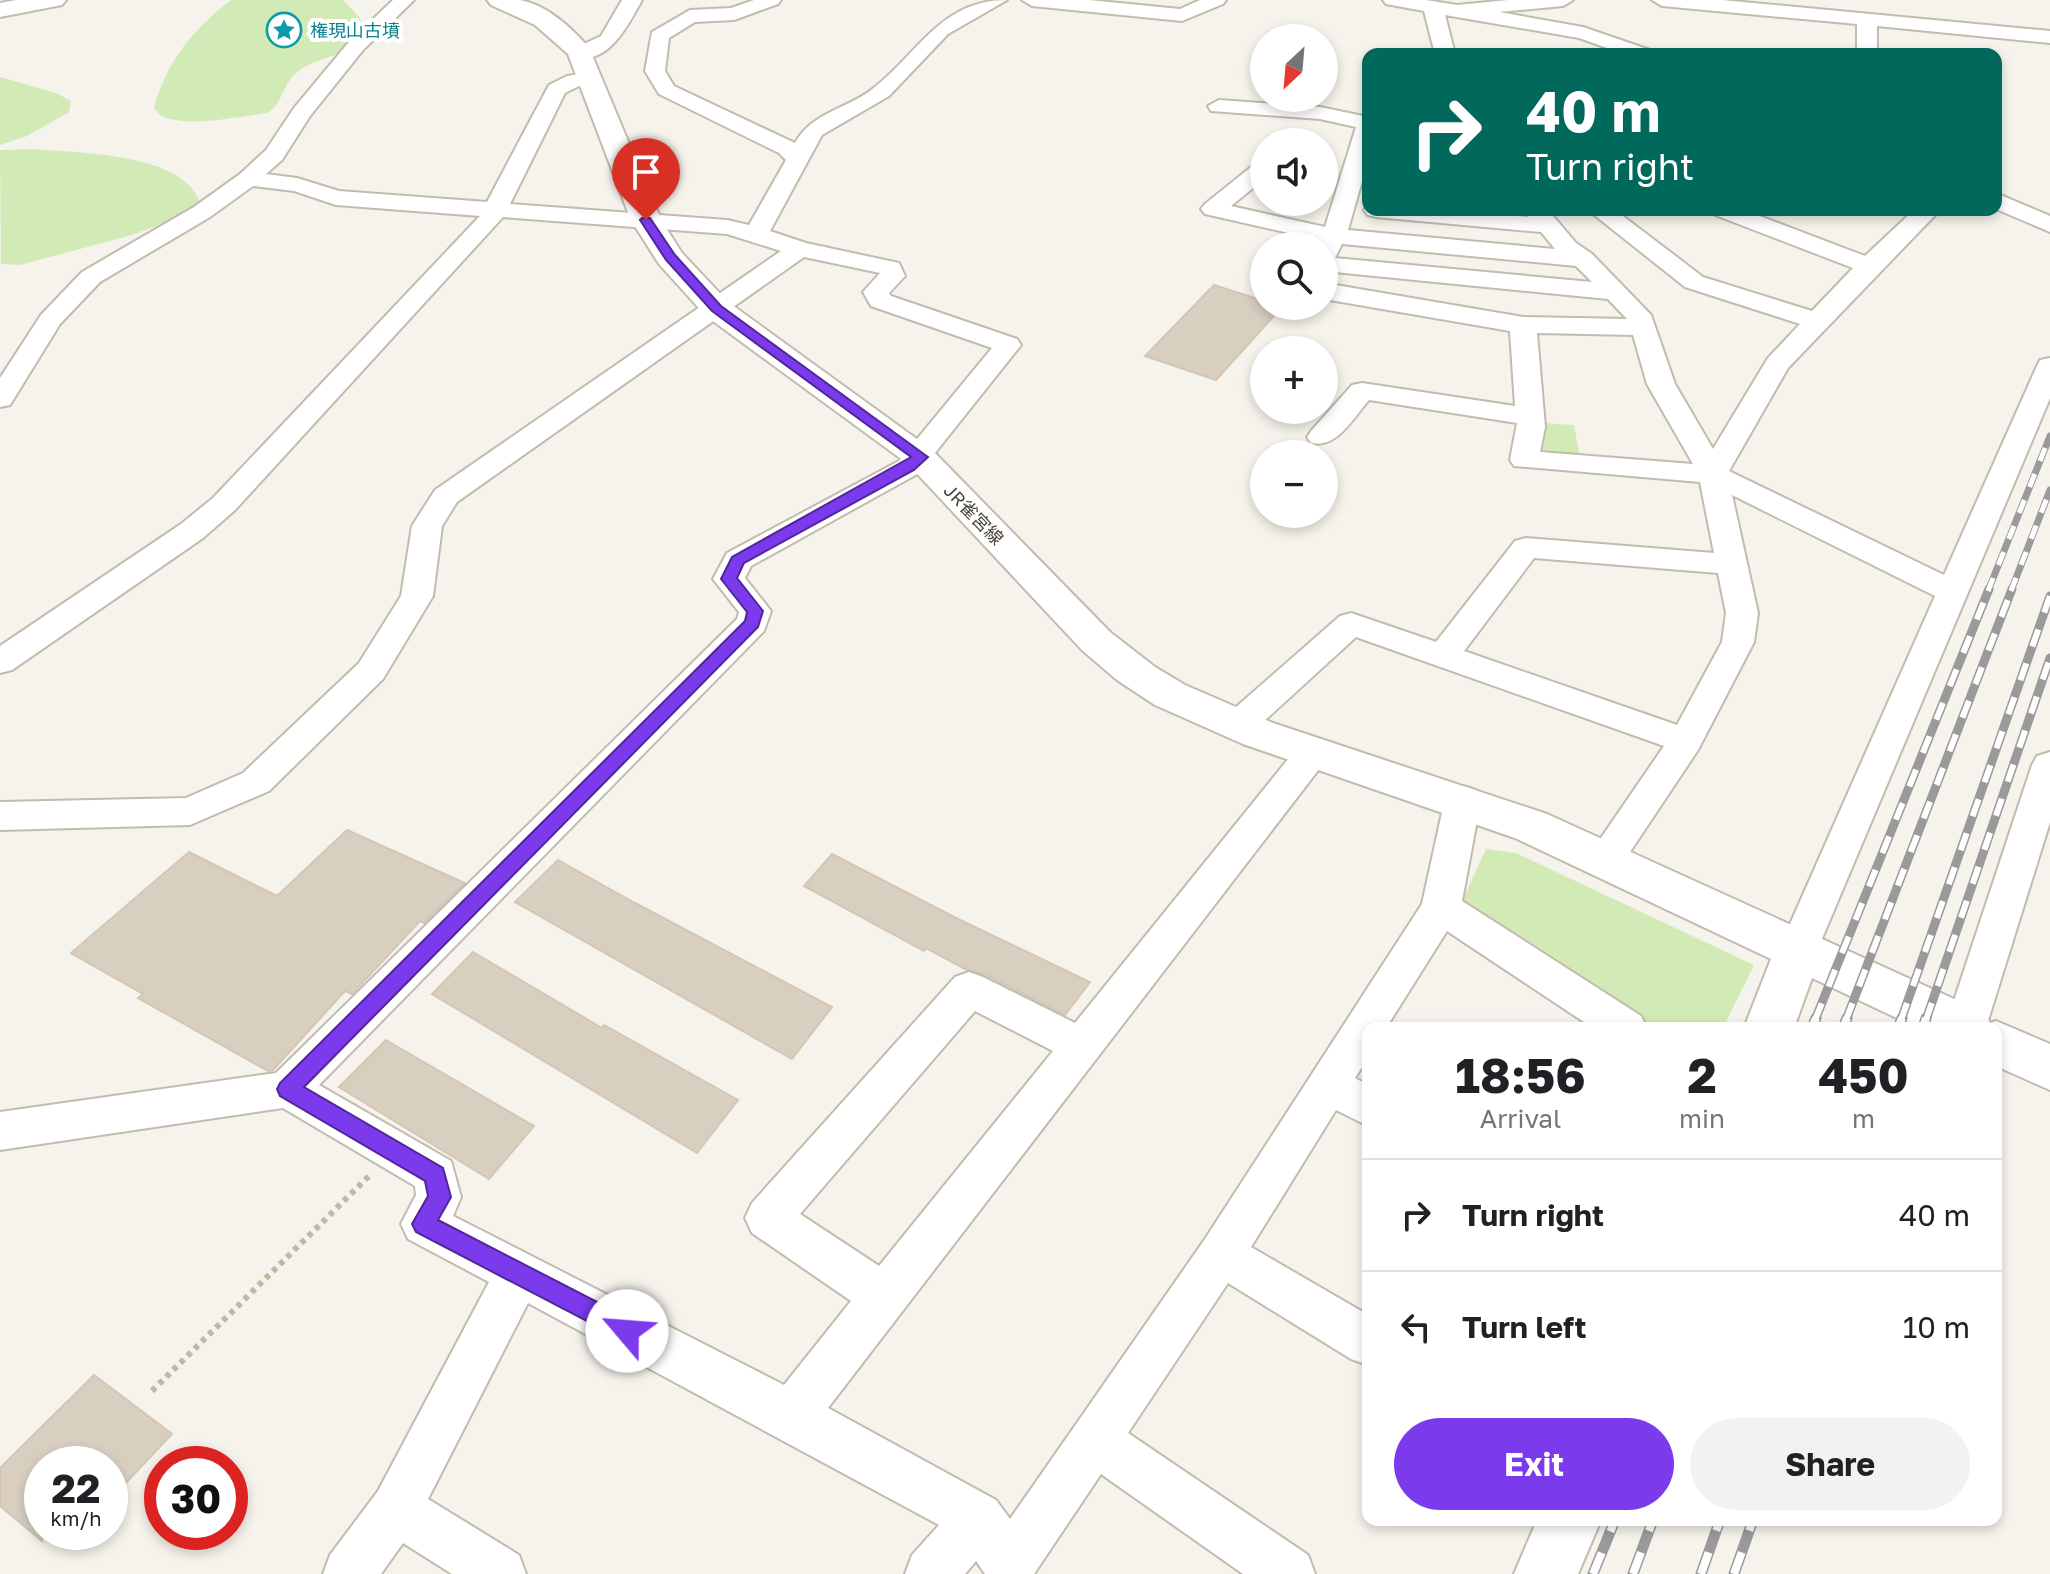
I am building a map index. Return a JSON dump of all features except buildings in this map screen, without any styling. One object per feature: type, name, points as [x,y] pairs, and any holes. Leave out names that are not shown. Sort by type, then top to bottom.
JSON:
[{"type":"street","points":[[0,10],[54,0]]},
{"type":"street","points":[[0,399],[50,320],[91,277],[202,212],[248,179],[274,155],[302,113],[356,46],[404,0]]},
{"type":"street","points":[[499,0],[546,20],[579,56]]},
{"type":"street","points":[[0,662],[192,531],[224,504],[496,209],[556,89],[574,80],[579,56],[594,25],[612,0]]},
{"type":"street","points":[[579,56],[609,40],[632,0]]},
{"type":"street","points":[[771,0],[734,14],[690,16],[659,36],[655,71],[666,90],[787,148],[797,159]]},
{"type":"street","points":[[756,234],[813,131],[882,92],[941,30],[997,0]]},
{"type":"street","points":[[1032,0],[1182,15],[1216,0]]},
{"type":"street","points":[[1393,0],[1583,33],[1626,48]]},
{"type":"street","points":[[1457,11],[1563,0]]},
{"type":"street","points":[[1662,0],[1913,24],[1959,33],[2050,36]]},
{"type":"street","points":[[1433,7],[1443,48]]},
{"type":"street","points":[[1867,19],[1867,48]]},
{"type":"street","name":"JR雀宮線","points":[[579,56],[646,220],[670,258],[717,309],[920,457],[1096,641],[1168,694],[1314,751],[1463,799],[1605,860],[1953,1022]]},
{"type":"street","points":[[1219,106],[1320,113],[1362,122]]},
{"type":"street","points":[[1333,232],[1341,207],[1361,177],[1338,173]]},
{"type":"street","points":[[0,1131],[230,1100],[288,1089],[753,623],[755,611],[729,579],[738,560],[909,467],[1008,345],[880,301],[876,292],[893,276],[890,268],[800,249],[727,227],[336,198],[297,185],[248,179]]},
{"type":"street","points":[[1250,179],[1213,209],[1285,232]]},
{"type":"street","points":[[2002,203],[2050,225]]},
{"type":"street","points":[[1341,207],[1362,209]]},
{"type":"street","points":[[1501,216],[1543,218],[1588,248],[1613,292],[1642,320],[1661,384],[1713,474],[1742,613],[1738,642],[1686,741],[1605,860]]},
{"type":"street","points":[[1608,216],[1694,282],[1817,321]]},
{"type":"street","points":[[1745,216],[1869,266]]},
{"type":"street","points":[[1713,474],[1777,364],[1869,266],[1922,216]]},
{"type":"street","points":[[1338,246],[1588,248],[1634,236]]},
{"type":"street","points":[[0,816],[190,811],[256,782],[371,671],[417,596],[427,526],[446,496],[800,249]]},
{"type":"street","points":[[1338,265],[1613,292]]},
{"type":"street","points":[[1338,293],[1523,325],[1644,327]]},
{"type":"street","points":[[1523,325],[1530,417],[1524,460],[1713,474],[1954,593]]},
{"type":"street","points":[[1771,1022],[1799,949],[2050,366]]},
{"type":"street","points":[[1321,437],[1362,391],[1530,417]]},
{"type":"street","points":[[1443,656],[1526,548],[1732,564]]},
{"type":"street","points":[[1239,724],[1351,624],[1686,741]]},
{"type":"street","points":[[791,1415],[1314,751]]},
{"type":"street","points":[[1968,1022],[2050,765]]},
{"type":"street","points":[[1369,1022],[1441,907],[1463,799]]},
{"type":"street","points":[[1441,907],[1617,1022]]},
{"type":"street","points":[[884,1296],[768,1218],[969,989],[1082,1046]]},
{"type":"street","points":[[288,1089],[435,1175],[439,1197],[424,1224],[791,1415],[978,1518],[1016,1569],[1095,1440],[1221,1254],[1362,1033]]},
{"type":"street","points":[[2002,1045],[2050,1068]]},
{"type":"street","points":[[1329,1085],[1362,1104]]},
{"type":"street","points":[[1221,1254],[1362,1338]]},
{"type":"street","points":[[349,1574],[396,1509],[518,1275]]},
{"type":"street","points":[[1095,1440],[1289,1574]]},
{"type":"street","points":[[396,1509],[500,1574]]},
{"type":"street","points":[[931,1574],[978,1518]]},
{"type":"street","points":[[1546,1574],[1566,1526]]},
{"type":"path","points":[[152,1391],[393,1151]]},
{"type":"green space","points":[[231,0],[343,0],[359,17],[367,35],[343,52],[296,73],[276,105],[267,113],[206,121],[173,120],[162,116],[154,108],[174,61],[205,22]]},
{"type":"green space","points":[[0,77],[56,93],[71,101],[69,112],[27,136],[0,145]]},
{"type":"green space","points":[[34,149],[126,158],[150,164],[188,184],[199,200],[188,214],[132,235],[20,265],[1,264],[0,150]]},
{"type":"green space","points":[[1542,423],[1574,425],[1580,458],[1550,455],[1536,444]]},
{"type":"green space","points":[[1486,849],[1516,853],[1754,965],[1726,1022],[1636,1022],[1459,908]]},
{"type":"railway","points":[[1988,591],[2050,436]]},
{"type":"railway","points":[[2011,591],[2050,490]]},
{"type":"railway","points":[[1815,1020],[1989,589]]},
{"type":"railway","points":[[1846,1020],[2012,589]]},
{"type":"railway","points":[[1901,1020],[2050,596]]},
{"type":"railway","points":[[1926,1020],[2050,658]]},
{"type":"railway","points":[[1814,1022],[1816,1018]]},
{"type":"railway","points":[[1845,1022],[1847,1018]]},
{"type":"railway","points":[[1900,1022],[1902,1018]]},
{"type":"railway","points":[[1925,1022],[1926,1018]]},
{"type":"railway","points":[[1593,1574],[1613,1526]]},
{"type":"railway","points":[[1633,1574],[1651,1526]]},
{"type":"railway","points":[[1701,1574],[1718,1526]]},
{"type":"railway","points":[[1734,1574],[1751,1526]]},
{"type":"place","name":"権現山古墳","points":[[284,30]]},
{"type":"route","points":[[627,1331],[424,1224],[439,1197],[435,1175],[288,1089],[753,623],[755,611],[729,579],[738,560],[909,467],[920,457],[717,309],[670,258],[646,220]]}]
